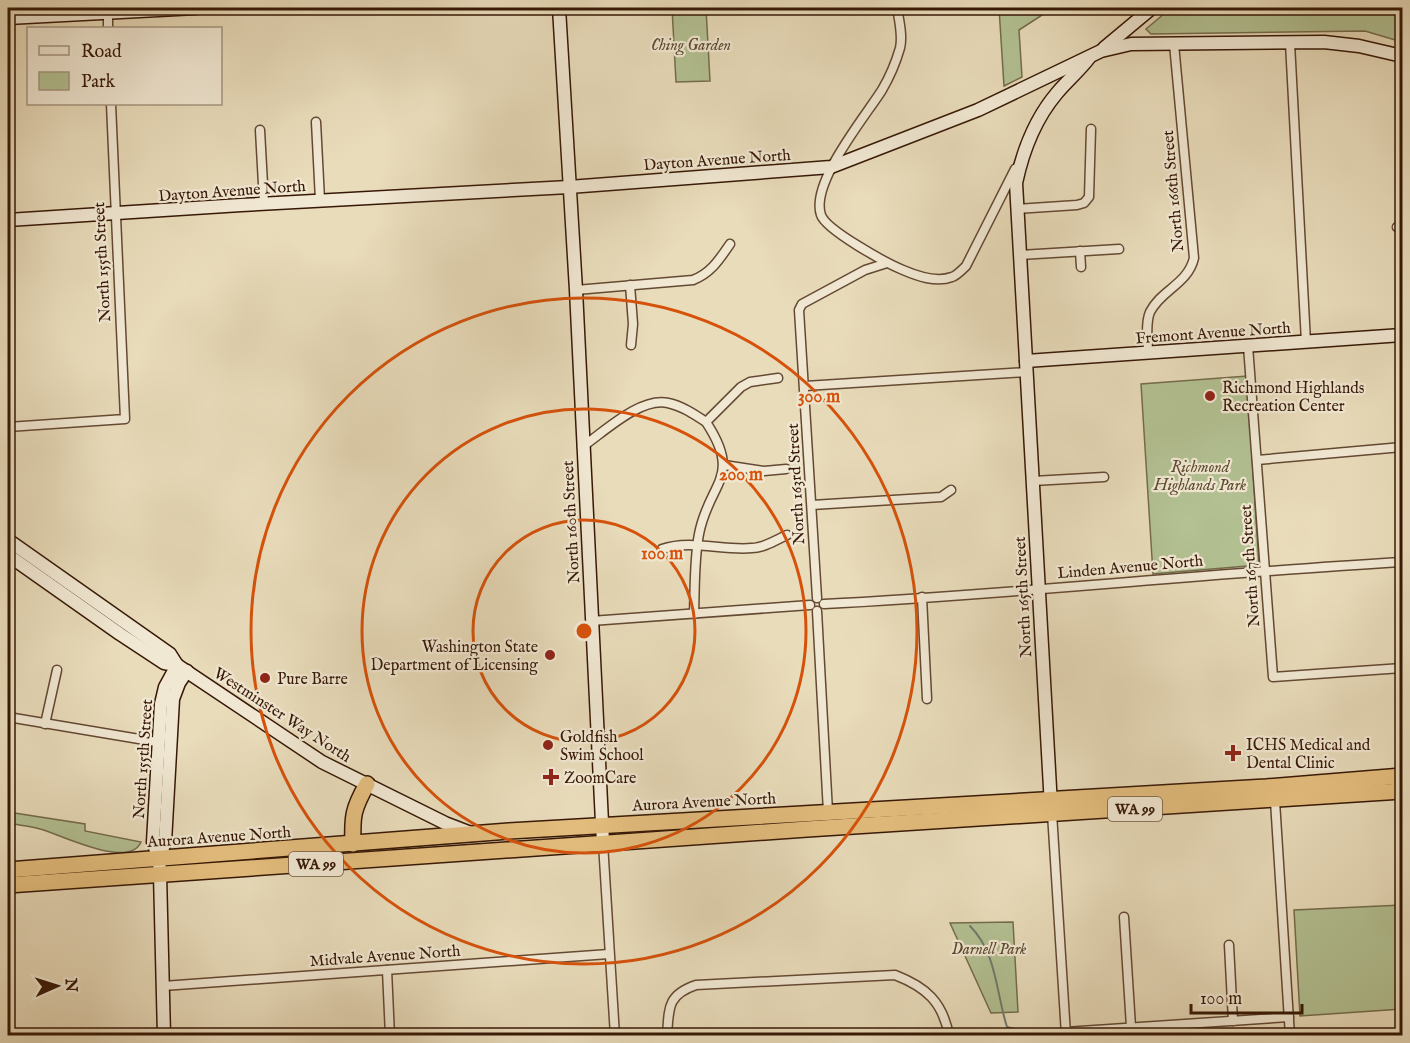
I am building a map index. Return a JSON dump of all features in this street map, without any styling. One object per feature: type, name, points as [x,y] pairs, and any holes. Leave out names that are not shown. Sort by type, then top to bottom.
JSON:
[{"type":"highway","name":"Aurora Avenue North","points":[[8,870],[160,866],[603,843],[1402,776]]},
{"type":"highway","points":[[353,844],[352,815],[367,784]]},
{"type":"highway","name":"Aurora Avenue North","points":[[8,885],[353,844],[472,833],[828,812],[1275,801],[1402,791]]},
{"type":"street","points":[[8,18],[108,10],[196,8]]},
{"type":"street","name":"North 160th Street","points":[[558,8],[576,290],[591,621],[615,1035]]},
{"type":"street","points":[[897,8],[900,46],[895,62],[884,88],[831,168],[821,193],[821,215],[828,225],[887,263],[920,277],[937,279],[952,277],[966,266],[1021,157]]},
{"type":"street","points":[[1095,54],[1152,8]]},
{"type":"street","points":[[108,10],[108,27]]},
{"type":"street","points":[[1130,28],[1129,37],[1134,44]]},
{"type":"street","name":"Dayton Avenue North","points":[[8,220],[264,203],[569,187],[831,168],[978,110],[1095,54],[1134,44],[1324,42],[1359,46],[1402,56]]},
{"type":"street","points":[[1290,43],[1306,342]]},
{"type":"street","name":"North 166th Street","points":[[1148,354],[1149,314],[1154,306],[1185,277],[1194,258],[1174,44]]},
{"type":"street","name":"North 165th Street","points":[[1066,1034],[1038,589],[1016,183],[1021,157],[1039,120],[1062,88],[1095,54]]},
{"type":"street","points":[[1050,75],[1060,80],[1062,88]]},
{"type":"street","name":"North 155th Street","points":[[8,427],[125,418],[111,105]]},
{"type":"street","points":[[316,122],[320,200]]},
{"type":"street","points":[[1016,209],[1084,203],[1089,197],[1091,129]]},
{"type":"street","points":[[261,130],[264,203]]},
{"type":"street","points":[[576,290],[693,280],[705,276],[730,244]]},
{"type":"street","points":[[1020,255],[1119,249]]},
{"type":"street","points":[[1080,251],[1081,267]]},
{"type":"street","name":"North 163rd Street","points":[[828,812],[805,386],[798,310],[802,304],[865,270],[887,263]]},
{"type":"street","points":[[630,285],[633,324],[631,345]]},
{"type":"street","name":"Fremont Avenue North","points":[[805,386],[1148,354],[1402,335]]},
{"type":"street","name":"North 167th Street","points":[[1248,346],[1263,570],[1273,676],[1402,668]]},
{"type":"street","points":[[705,422],[741,387],[750,382],[778,378]]},
{"type":"street","points":[[582,447],[642,405],[653,402],[667,402],[684,408],[705,422],[717,439],[724,465],[715,494],[704,516],[697,547],[694,614]]},
{"type":"street","points":[[1257,460],[1402,447]]},
{"type":"street","points":[[724,465],[764,471],[786,470]]},
{"type":"street","points":[[1032,481],[1104,477]]},
{"type":"street","points":[[812,505],[940,497],[951,490]]},
{"type":"street","points":[[662,549],[672,546],[752,549],[787,535]]},
{"type":"street","name":"Westminster Way North","points":[[8,540],[170,654],[182,668],[322,762],[445,823],[472,833]]},
{"type":"street","name":"Westminster Way North","points":[[8,555],[125,638],[164,663],[182,668]]},
{"type":"street","name":"Linden Avenue North","points":[[591,621],[1038,589],[1263,570],[1402,562]]},
{"type":"street","points":[[922,597],[927,699]]},
{"type":"street","name":"North 155th Street","points":[[160,866],[153,842],[161,704],[165,687],[182,668]]},
{"type":"street","name":"North 155th Street","points":[[164,1035],[160,866],[165,842],[173,699],[182,668]]},
{"type":"street","points":[[45,724],[57,670]]},
{"type":"street","points":[[8,717],[157,742]]},
{"type":"street","points":[[1275,801],[1290,1035]]},
{"type":"street","points":[[1124,917],[1131,1027]]},
{"type":"street","points":[[1229,945],[1233,1021]]},
{"type":"street","name":"Midvale Avenue North","points":[[163,986],[609,954]]},
{"type":"street","points":[[387,970],[390,1035]]},
{"type":"street","points":[[667,1035],[669,1008],[674,999],[682,990],[696,985],[895,975],[915,983],[929,994],[940,1008],[949,1035]]},
{"type":"street","points":[[1066,1034],[1131,1027],[1289,1017]]},
{"type":"green space","name":"Ching Garden","points":[[672,8],[706,8],[710,81],[676,82]]},
{"type":"green space","points":[[999,8],[1053,8],[1019,30],[1022,77],[1004,86]]},
{"type":"green space","points":[[1171,8],[1402,8],[1402,42],[1365,31],[1151,34],[1146,29]]},
{"type":"green space","name":"Richmond Highlands Park","points":[[1247,376],[1259,565],[1153,574],[1141,384]]},
{"type":"green space","points":[[8,812],[85,824],[85,831],[141,842],[134,850],[109,852],[40,829],[8,823]]},
{"type":"green space","points":[[1402,905],[1402,1009],[1300,1016],[1294,910]]},
{"type":"green space","name":"Darnell Park","points":[[1013,922],[1018,1012],[991,1013],[950,923]]},
{"type":"waterway","points":[[970,926],[986,948],[991,961],[1007,1027],[1015,1029]]},
{"type":"place","name":"Richmond Highlands Recreation Center","points":[[1210,396]]},
{"type":"place","name":"Washington State Department of Licensing","points":[[550,655]]},
{"type":"place","name":"Pure Barre","points":[[265,678]]},
{"type":"place","name":"Goldfish Swim School","points":[[548,745]]},
{"type":"place","name":"ICHS Medical and Dental Clinic","points":[[1233,753]]},
{"type":"place","name":"ZoomCare","points":[[551,777]]}]
